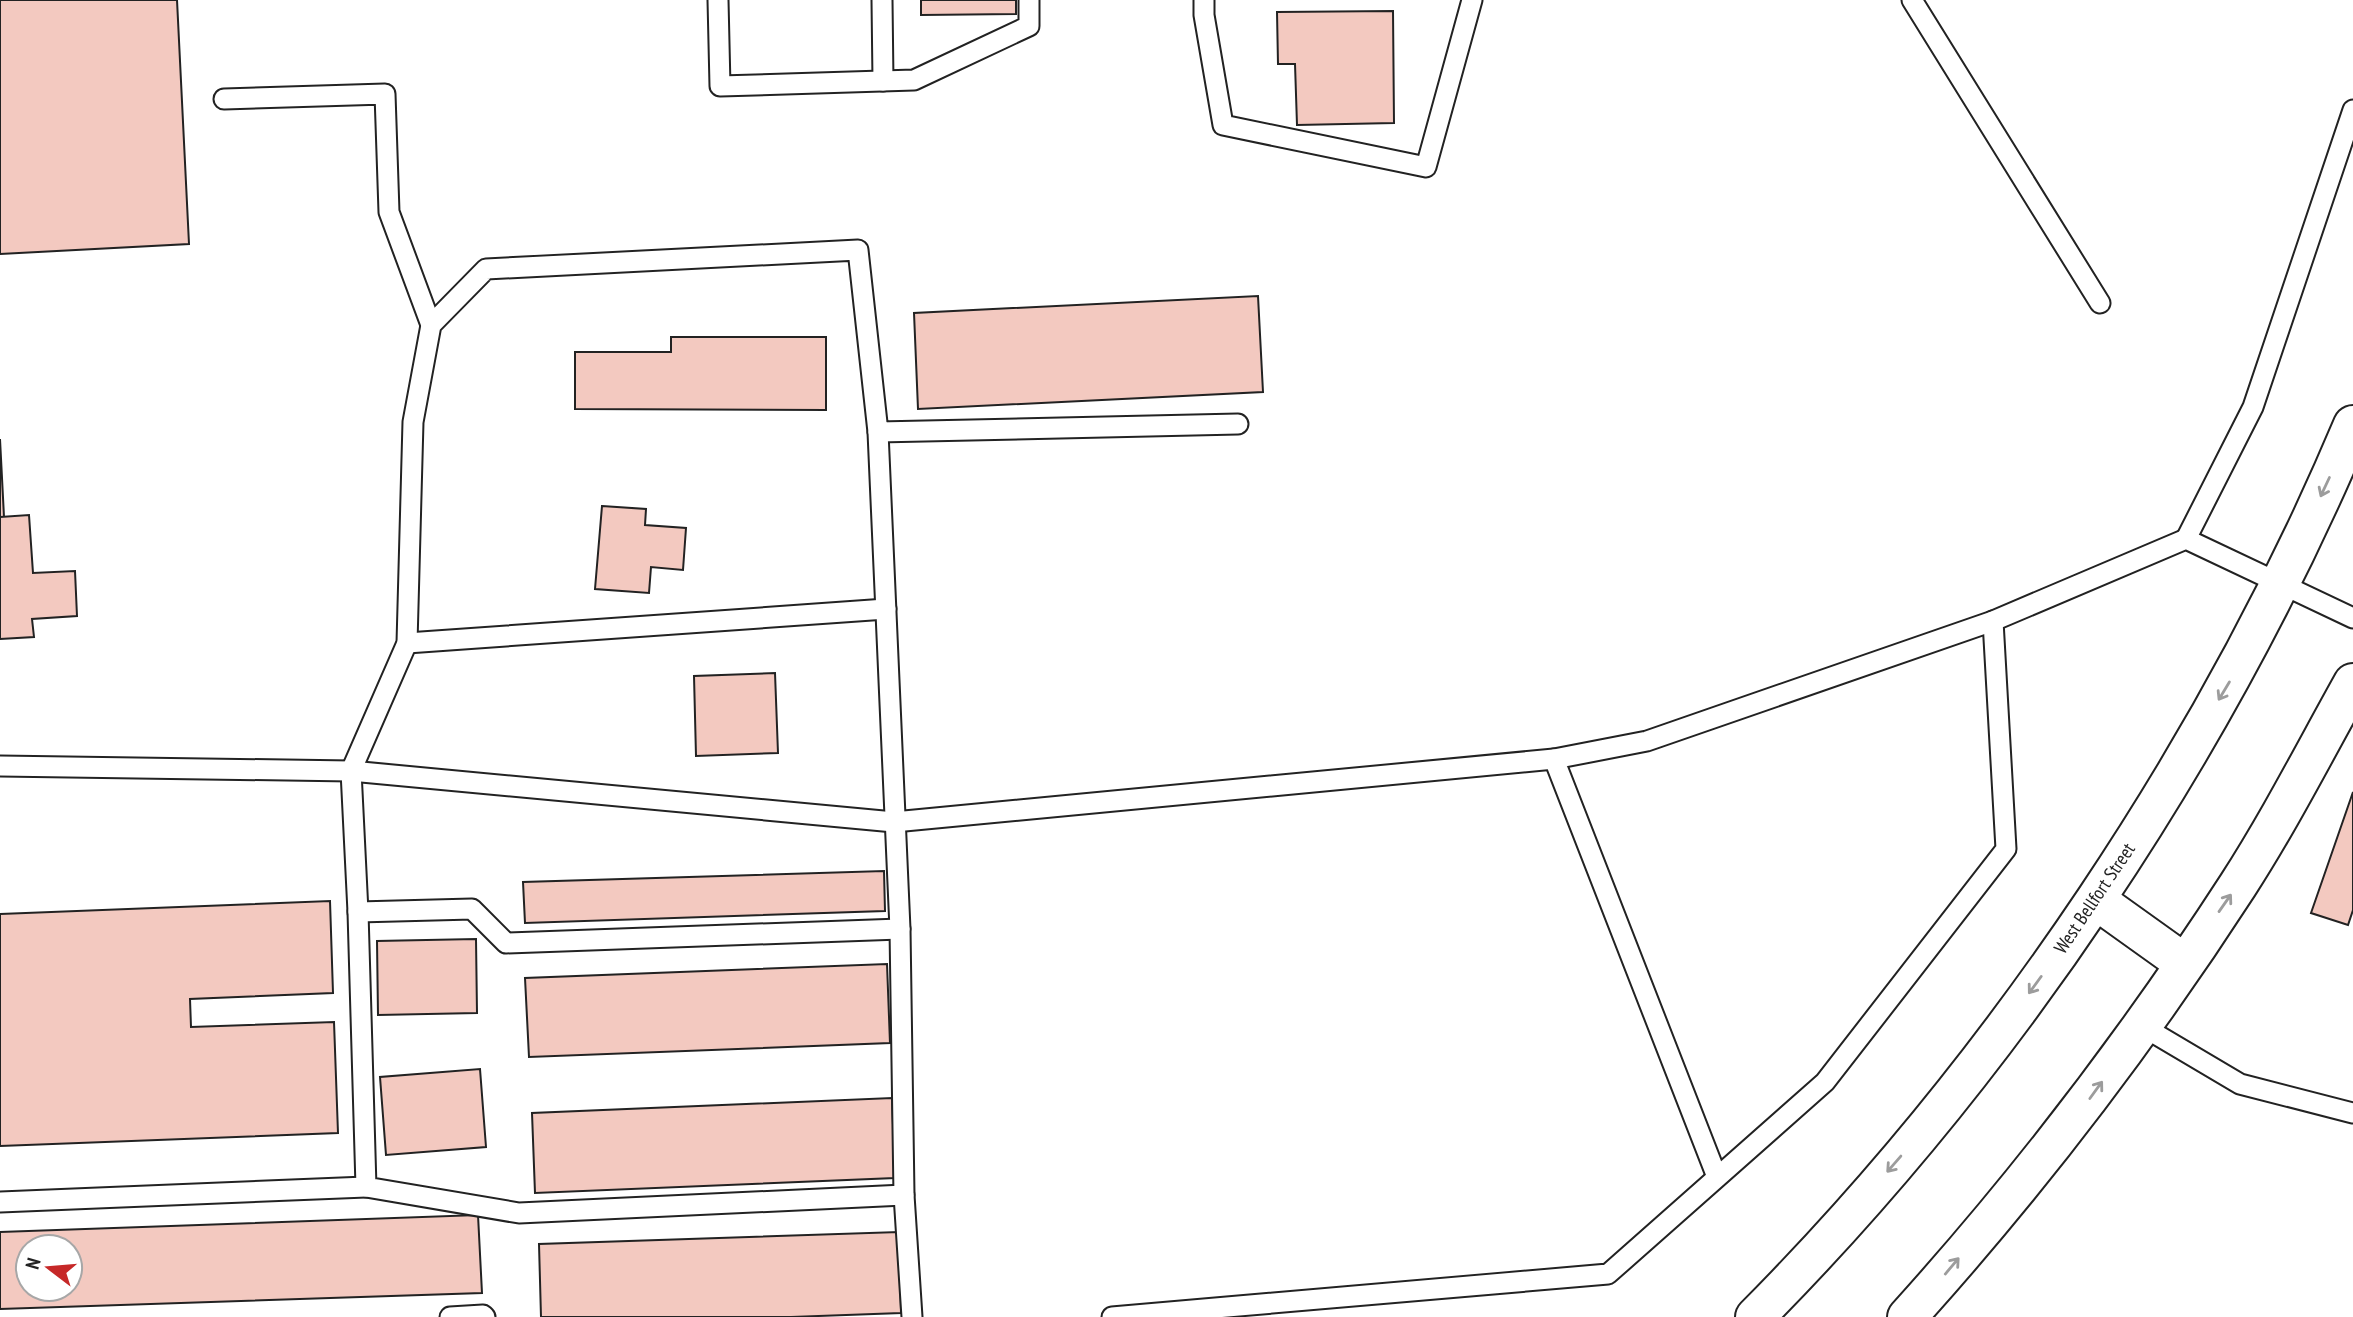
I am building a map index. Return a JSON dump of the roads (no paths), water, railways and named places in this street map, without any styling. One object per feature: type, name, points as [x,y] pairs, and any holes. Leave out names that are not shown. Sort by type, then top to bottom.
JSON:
[{"type":"main road","name":"West Bellfort Street","points":[[1755,1317],[1851,1214],[1913,1142],[2024,1000],[2096,900],[2231,679],[2280,585],[2353,425]]},
{"type":"main road","points":[[1907,1317],[2077,1116],[2142,1026],[2245,873],[2353,683]]},
{"type":"main road","points":[[2096,900],[2184,963]]},
{"type":"lane","points":[[718,0],[720,86],[914,80],[1029,26],[1029,0]]},
{"type":"lane","points":[[882,0],[883,81]]},
{"type":"lane","points":[[1204,0],[1204,15],[1223,125],[1426,167],[1472,0]]},
{"type":"lane","points":[[1912,0],[2100,303]]},
{"type":"lane","points":[[224,99],[385,94],[389,212],[431,325],[413,422],[407,643],[351,771],[366,1187]]},
{"type":"lane","points":[[0,766],[351,771],[894,822],[1554,759],[1647,741],[1993,621],[2186,539],[2253,407],[2353,110]]},
{"type":"lane","points":[[431,325],[486,269],[858,250],[878,432],[900,929],[904,1195],[912,1317]]},
{"type":"lane","points":[[878,432],[1238,424]]},
{"type":"lane","points":[[2186,539],[2353,618]]},
{"type":"lane","points":[[407,643],[886,610]]},
{"type":"lane","points":[[1112,1317],[1608,1274],[1825,1082],[2006,849],[1993,621]]},
{"type":"lane","points":[[1554,759],[1717,1177]]},
{"type":"lane","points":[[358,912],[472,909],[506,943],[900,929]]},
{"type":"lane","points":[[2142,1026],[2240,1083],[2353,1112]]},
{"type":"lane","points":[[0,1202],[366,1187],[519,1213],[904,1195]]},
{"type":"lane","points":[[450,1317],[485,1317]]}]
